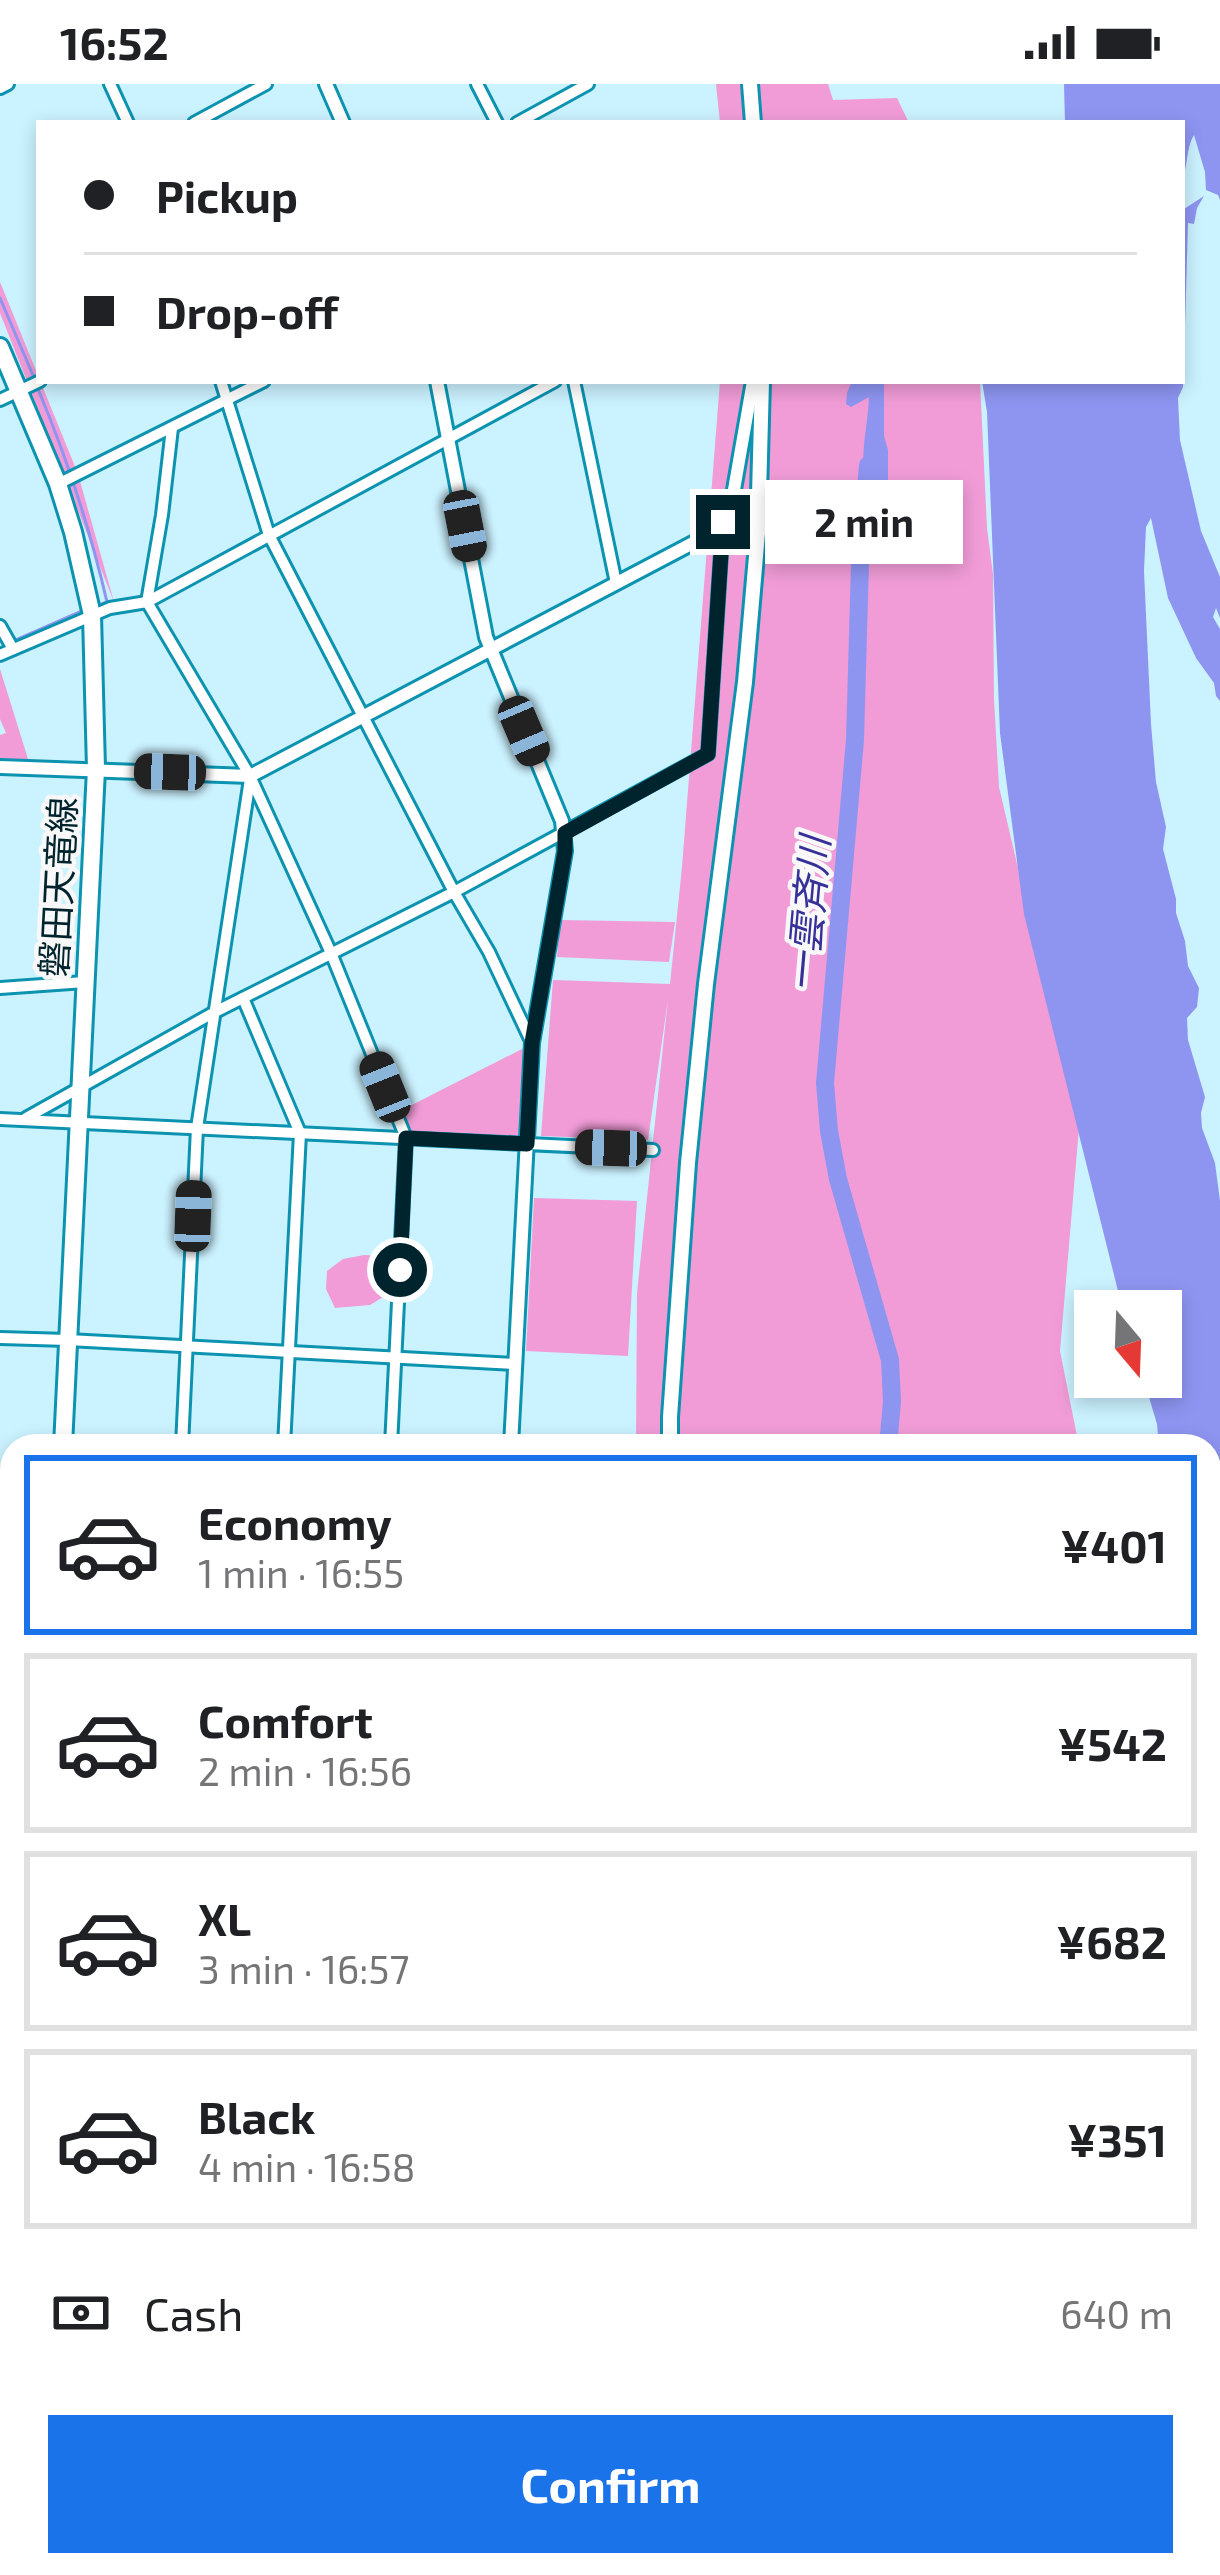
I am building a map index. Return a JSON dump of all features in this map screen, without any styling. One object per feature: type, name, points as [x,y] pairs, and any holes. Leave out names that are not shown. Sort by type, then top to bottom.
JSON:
[{"type":"main road","points":[[750,84],[753,120]]},
{"type":"main road","name":"磐田天竜線","points":[[0,346],[58,484],[92,615],[95,769],[64,1434]]},
{"type":"main road","points":[[671,1434],[688,1163],[746,682],[758,533],[758,384]]},
{"type":"street","points":[[110,84],[127,120]]},
{"type":"street","points":[[200,120],[266,84]]},
{"type":"street","points":[[326,84],[342,120]]},
{"type":"street","points":[[477,84],[495,120]]},
{"type":"street","points":[[523,120],[588,84]]},
{"type":"street","points":[[0,400],[36,383]]},
{"type":"street","points":[[221,384],[269,535],[489,952],[532,1043]]},
{"type":"street","points":[[58,484],[259,384]]},
{"type":"street","points":[[437,384],[490,650],[565,833],[532,1043],[513,1434]]},
{"type":"street","points":[[0,626],[6,652],[110,608],[147,602],[550,384]]},
{"type":"street","points":[[575,384],[616,584]]},
{"type":"street","points":[[26,1118],[214,1012],[454,892],[708,754],[723,522],[757,384]]},
{"type":"street","points":[[172,428],[147,602],[250,776],[332,953],[406,1138],[392,1434]]},
{"type":"street","points":[[0,767],[250,776],[710,534],[723,522]]},
{"type":"street","points":[[183,1434],[197,1128],[250,776]]},
{"type":"street","points":[[0,988],[85,982]]},
{"type":"street","points":[[243,998],[300,1133],[285,1434]]},
{"type":"street","points":[[0,1119],[653,1150]]},
{"type":"street","points":[[0,1338],[516,1364]]},
{"type":"shaded area","points":[[716,84],[828,84],[833,100],[897,98],[908,120],[720,120]]},
{"type":"shaded area","points":[[0,282],[36,371],[36,384],[41,384],[78,474],[114,602],[0,313]]},
{"type":"shaded area","points":[[720,384],[980,384],[993,574],[999,787],[1079,1128],[1060,1351],[1077,1434],[636,1434],[637,1293],[668,999],[648,1140],[541,1136],[553,980],[670,984]]},
{"type":"shaded area","points":[[0,669],[28,759],[0,759],[0,735],[6,733],[0,719]]},
{"type":"shaded area","points":[[560,920],[675,922],[669,962],[557,957]]},
{"type":"shaded area","points":[[524,1048],[520,1137],[408,1131],[402,1110]]},
{"type":"shaded area","points":[[534,1198],[637,1201],[628,1356],[526,1351]]},
{"type":"shaded area","points":[[388,1256],[396,1266],[393,1291],[370,1305],[335,1308],[326,1289],[327,1271],[343,1259]]},
{"type":"water","points":[[1064,84],[1220,84],[1220,200],[1206,190],[1194,135],[1185,167],[1185,120],[1065,120]]},
{"type":"water","points":[[1204,196],[1194,224],[1188,223],[1185,321],[1185,208]]},
{"type":"water","points":[[851,384],[884,384],[888,482],[874,501],[863,464],[869,397],[851,407],[846,404]]},
{"type":"water","points":[[982,384],[1183,384],[1178,398],[1180,440],[1201,531],[1220,577],[1220,618],[1216,608],[1213,617],[1220,629],[1220,701],[1168,598],[1151,518],[1146,527],[1144,571],[1151,724],[1166,827],[1163,849],[1188,966],[1199,988],[1197,1007],[1187,1018],[1188,1040],[1205,1097],[1202,1128],[1215,1163],[1220,1201],[1220,1434],[1158,1434],[1149,1398],[1182,1398],[1182,1290],[1118,1290],[1024,914],[1000,733]]},
{"type":"waterway","points":[[0,298],[35,380]]},
{"type":"waterway","points":[[38,389],[93,548],[107,602],[96,606]]},
{"type":"waterway","name":"一雲斉川","points":[[868,465],[855,740],[825,1083],[838,1179],[890,1360],[889,1434]]},
{"type":"waterway","points":[[13,641],[86,609]]},
{"type":"route","points":[[400,1270],[406,1138],[527,1144],[532,1043],[565,833],[708,754],[723,522]]}]
